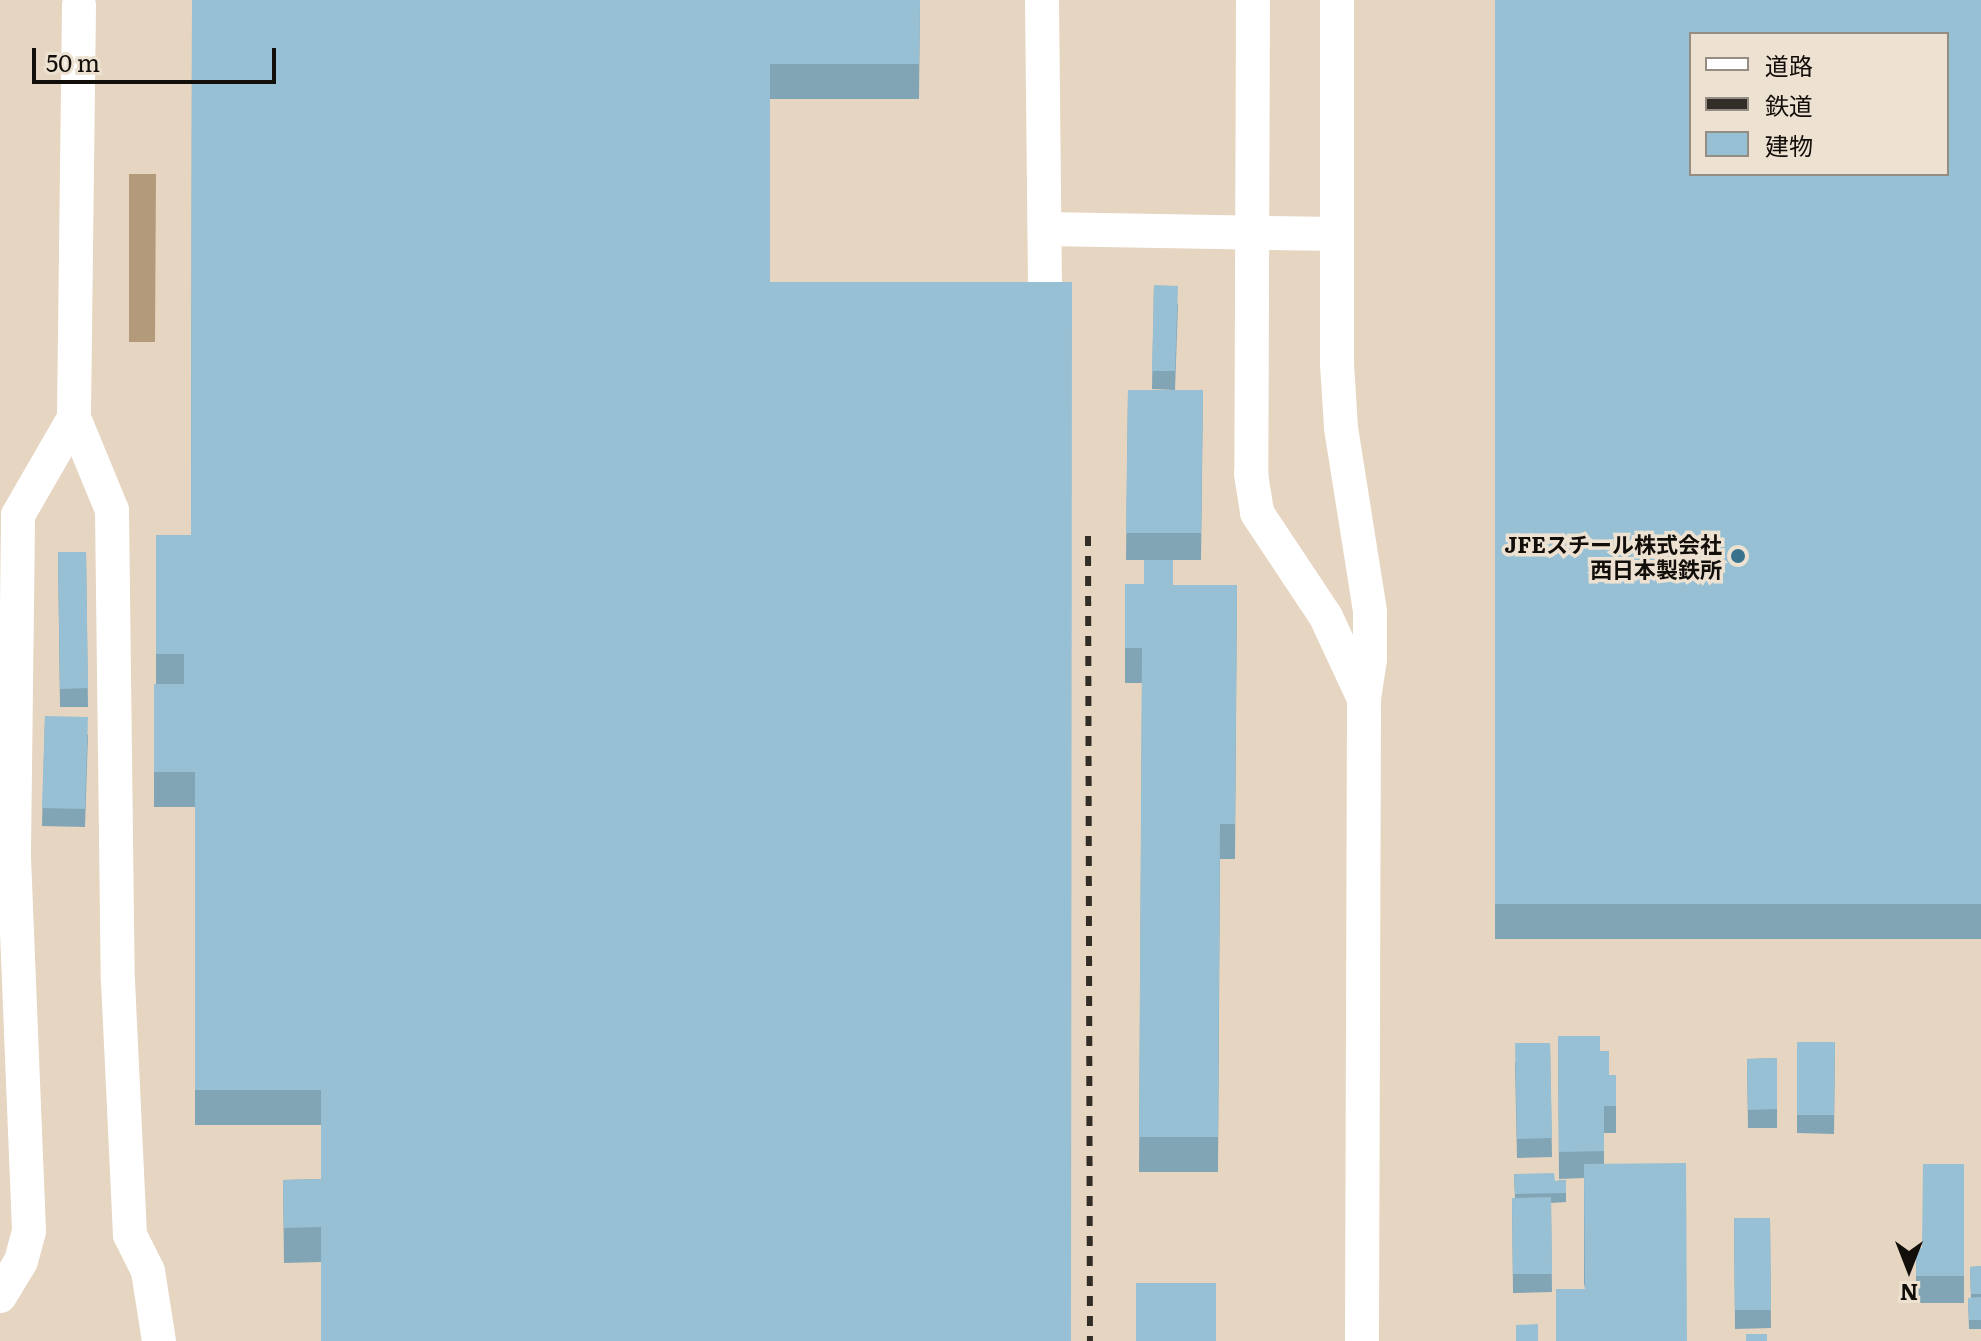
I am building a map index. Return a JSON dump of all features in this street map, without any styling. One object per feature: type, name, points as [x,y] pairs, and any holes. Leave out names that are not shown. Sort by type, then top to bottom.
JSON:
[{"type":"lane","points":[[1042,0],[1045,298]]},
{"type":"lane","points":[[1253,0],[1251,474],[1257,513],[1326,617],[1364,699]]},
{"type":"lane","points":[[1337,0],[1337,364],[1341,428],[1370,612],[1370,659],[1364,699],[1362,1341]]},
{"type":"lane","points":[[79,5],[74,418],[112,510],[118,981],[130,1235],[148,1271],[159,1341]]},
{"type":"lane","points":[[1045,229],[1337,234]]},
{"type":"lane","points":[[0,1296],[21,1261],[29,1231],[14,850],[18,515],[74,418]]},
{"type":"shaded area","points":[[0,0],[1981,0],[1981,1341],[0,1341]]},
{"type":"shaded area","points":[[129,174],[156,174],[155,342],[129,342]]},
{"type":"building","points":[[192,0],[920,0],[919,64],[770,64],[770,282],[1072,282],[1071,1341],[321,1341],[321,1227],[284,1228],[283,1180],[321,1179],[321,1090],[195,1090],[195,772],[154,772],[154,684],[184,684],[184,654],[156,654],[156,535],[191,535]]},
{"type":"building","name":"JFEスチール株式会社 西日本製鉄所","points":[[1495,0],[1981,0],[1981,904],[1495,904]]},
{"type":"building","points":[[1154,285],[1178,286],[1175,371],[1152,371]]},
{"type":"building","points":[[1128,390],[1203,390],[1201,533],[1126,533]]},
{"type":"building","points":[[58,552],[86,552],[88,688],[60,689]]},
{"type":"building","points":[[1144,560],[1173,560],[1173,585],[1237,585],[1235,824],[1220,824],[1218,1137],[1139,1137],[1142,648],[1125,648],[1125,584],[1144,584]]},
{"type":"building","points":[[45,716],[88,717],[85,809],[42,808]]},
{"type":"building","points":[[1558,1036],[1600,1036],[1600,1051],[1609,1051],[1609,1075],[1616,1075],[1616,1106],[1604,1106],[1604,1151],[1559,1152]]},
{"type":"building","points":[[1797,1042],[1835,1042],[1834,1115],[1797,1115]]},
{"type":"building","points":[[1515,1043],[1550,1043],[1552,1138],[1517,1139]]},
{"type":"building","points":[[1777,1058],[1777,1109],[1748,1110],[1747,1059]]},
{"type":"building","points":[[1686,1163],[1687,1341],[1556,1341],[1556,1289],[1585,1289],[1584,1164]]},
{"type":"building","points":[[1923,1164],[1964,1164],[1964,1276],[1916,1276],[1916,1248],[1922,1248]]},
{"type":"building","points":[[1554,1173],[1555,1181],[1566,1180],[1566,1193],[1515,1194],[1514,1174]]},
{"type":"building","points":[[1551,1197],[1552,1274],[1513,1274],[1512,1198]]},
{"type":"building","points":[[1734,1218],[1770,1218],[1771,1310],[1735,1310]]},
{"type":"building","points":[[1981,1266],[1981,1294],[1971,1294],[1970,1267]]},
{"type":"building","points":[[1136,1283],[1216,1283],[1216,1341],[1136,1341]]},
{"type":"building","points":[[1981,1297],[1981,1320],[1969,1320],[1968,1298]]},
{"type":"building","points":[[1538,1324],[1538,1341],[1516,1341],[1516,1325]]},
{"type":"building","points":[[1746,1334],[1767,1334],[1767,1341],[1746,1341]]},
{"type":"railway","points":[[1088,536],[1090,1341]]},
{"type":"place","name":"JFEスチール株式会社 西日本製鉄所","points":[[1738,556]]}]
